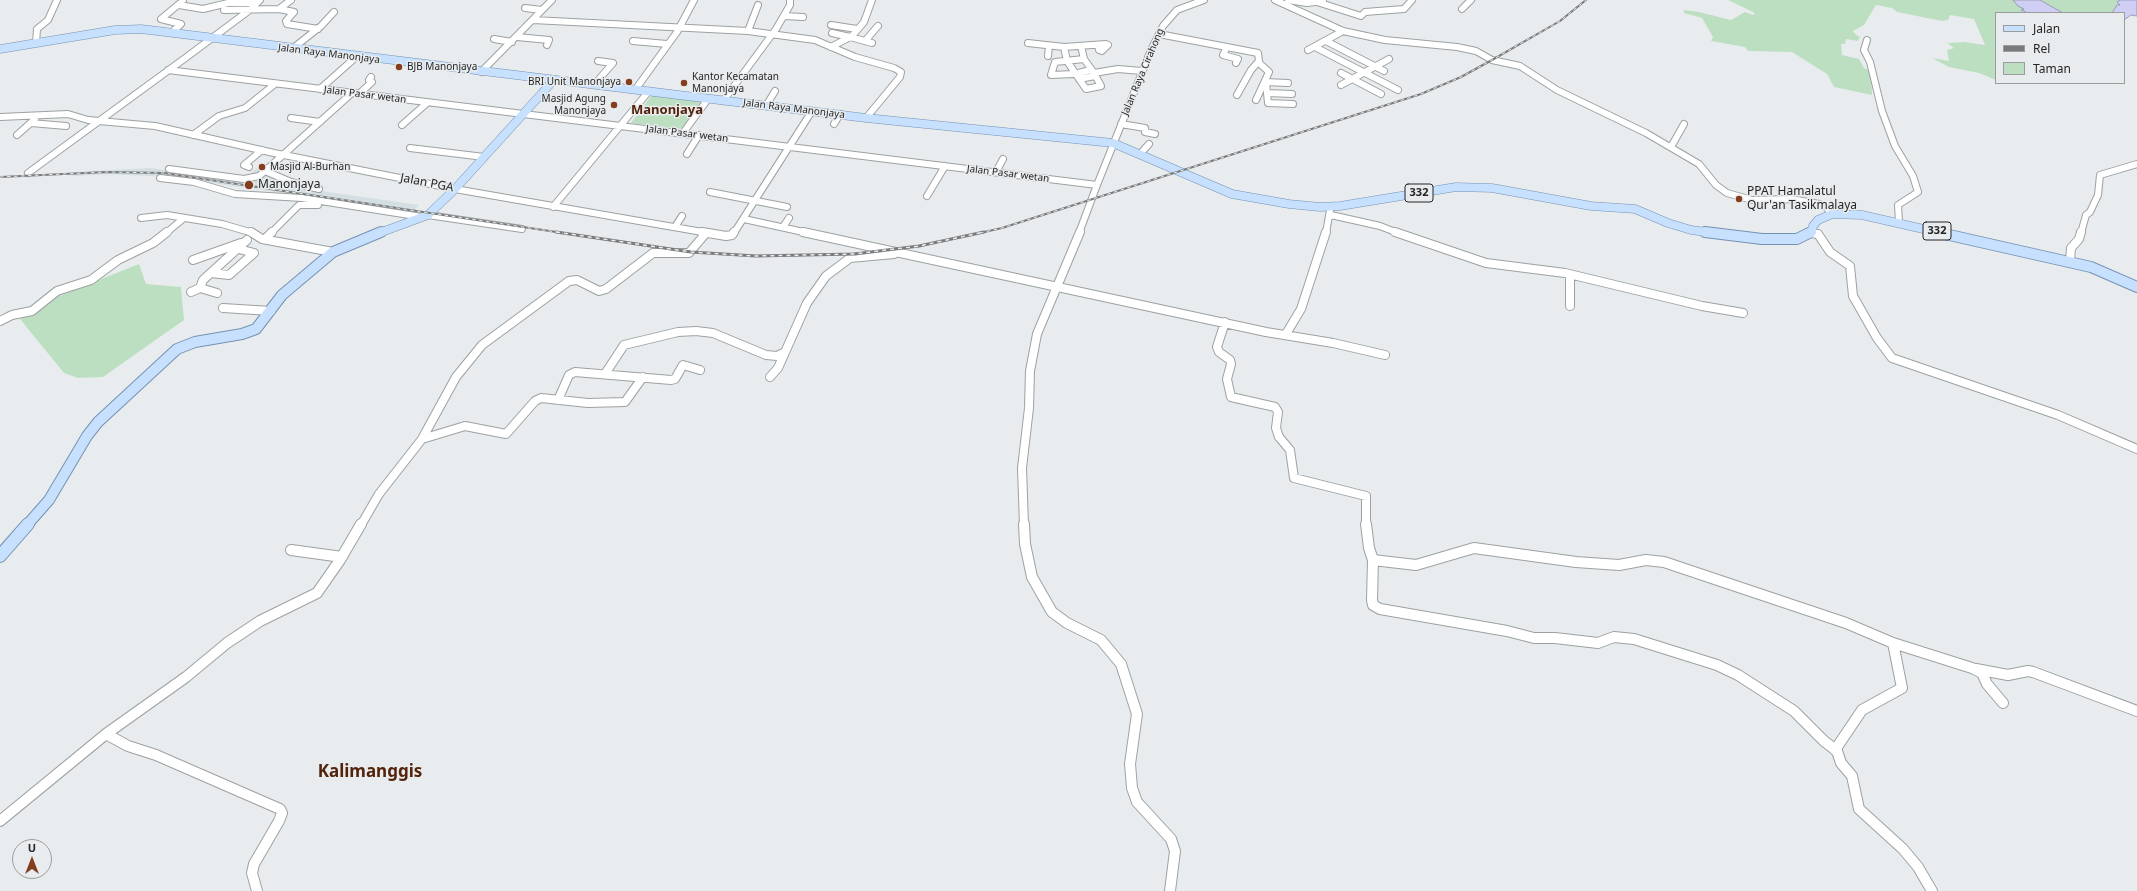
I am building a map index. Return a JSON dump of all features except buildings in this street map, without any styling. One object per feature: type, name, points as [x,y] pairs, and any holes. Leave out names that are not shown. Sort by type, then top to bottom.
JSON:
[{"type":"main road","name":"Jalan Raya Manonjaya","points":[[0,49],[132,28],[356,57],[866,118],[1113,143]]},
{"type":"main road","points":[[0,556],[49,500],[87,436],[98,422],[169,356],[187,344],[256,330],[282,295],[333,252],[390,228],[425,216],[455,189],[554,80]]},
{"type":"main road","name":"332","points":[[1113,143],[1203,183],[1232,194],[1330,211],[1456,187],[1492,188],[1591,206],[1635,209],[1682,228],[1731,236],[1797,239],[1810,233]]},
{"type":"main road","name":"332","points":[[1832,214],[1862,215],[1899,222],[2091,267],[2137,287]]},
{"type":"main road","points":[[1810,233],[1818,220],[1832,214]]},
{"type":"street","points":[[36,44],[37,30],[48,20],[58,0]]},
{"type":"street","points":[[279,9],[291,0]]},
{"type":"street","points":[[481,72],[552,0]]},
{"type":"street","points":[[635,90],[680,28],[694,0]]},
{"type":"street","points":[[723,101],[784,16],[790,5],[790,0]]},
{"type":"street","points":[[831,47],[850,37],[864,22],[872,0]]},
{"type":"street","name":"Jalan Raya Cirahong","points":[[1097,185],[1142,71],[1163,26],[1173,13],[1183,7],[1204,0]]},
{"type":"street","points":[[1275,0],[1342,31],[1385,40],[1457,47],[1476,51],[1492,60],[1520,66],[1533,72],[1557,90],[1646,132],[1699,164],[1716,185],[1727,193],[1752,200],[1791,199],[1819,204],[1826,207],[1832,214]]},
{"type":"street","points":[[1288,0],[1300,3],[1324,0]]},
{"type":"street","points":[[1317,2],[1361,16],[1365,12],[1404,9],[1412,0]]},
{"type":"street","points":[[1462,9],[1471,0]]},
{"type":"street","points":[[171,33],[181,24],[161,19],[181,2],[190,8],[205,9],[236,1],[258,2]]},
{"type":"street","points":[[28,172],[102,121],[258,2]]},
{"type":"street","points":[[748,31],[758,5]]},
{"type":"street","points":[[525,8],[542,10]]},
{"type":"street","points":[[224,10],[248,11],[279,9],[294,12],[286,22],[287,24],[318,29]]},
{"type":"street","points":[[292,49],[318,29],[334,12]]},
{"type":"street","points":[[784,16],[804,17]]},
{"type":"street","points":[[533,20],[748,31],[806,37],[855,57],[899,70],[901,72],[900,77],[866,118]]},
{"type":"street","points":[[831,25],[857,29]]},
{"type":"street","points":[[865,41],[878,26]]},
{"type":"street","points":[[1308,50],[1342,31]]},
{"type":"street","points":[[832,33],[872,43]]},
{"type":"street","points":[[1159,34],[1258,53],[1258,62],[1251,70],[1237,95]]},
{"type":"street","points":[[517,37],[549,41],[546,45]]},
{"type":"street","points":[[494,39],[512,42]]},
{"type":"street","points":[[1867,40],[1864,50],[1870,62],[1882,111],[1895,146],[1913,176],[1918,192],[1898,205],[1899,222]]},
{"type":"street","points":[[633,41],[667,44]]},
{"type":"street","points":[[1326,41],[1384,71]]},
{"type":"street","points":[[1030,44],[1048,51],[1064,47],[1098,45]]},
{"type":"street","points":[[1064,47],[1067,61],[1074,74],[1086,89],[1101,86],[1086,61],[1081,46]]},
{"type":"street","points":[[1315,46],[1398,90]]},
{"type":"street","points":[[1226,48],[1223,55],[1237,61],[1242,50]]},
{"type":"street","points":[[320,89],[356,57]]},
{"type":"street","points":[[1341,85],[1389,59]]},
{"type":"street","points":[[594,85],[613,63],[598,61]]},
{"type":"street","points":[[1096,62],[1055,62],[1051,75],[1094,73],[1118,69],[1142,71]]},
{"type":"street","points":[[1256,100],[1265,82],[1268,70],[1258,62]]},
{"type":"street","name":"Jalan Pasar wetan","points":[[168,70],[1097,185]]},
{"type":"street","points":[[1079,79],[1094,73]]},
{"type":"street","points":[[1341,73],[1381,94]]},
{"type":"street","points":[[359,94],[372,82],[369,80],[371,77]]},
{"type":"street","points":[[1265,82],[1288,83]]},
{"type":"street","points":[[1265,82],[1268,103],[1293,104]]},
{"type":"street","points":[[193,135],[219,116],[244,108],[275,84]]},
{"type":"street","points":[[553,206],[621,126],[648,91]]},
{"type":"street","points":[[766,106],[775,91]]},
{"type":"street","points":[[169,169],[244,179],[259,176],[352,93]]},
{"type":"street","points":[[1267,93],[1292,94]]},
{"type":"street","points":[[683,133],[708,99]]},
{"type":"street","points":[[402,125],[427,103]]},
{"type":"street","points":[[812,111],[744,219],[1386,355]]},
{"type":"street","points":[[17,135],[39,114]]},
{"type":"street","name":"Jalan PGA","points":[[0,117],[39,114],[68,114],[88,120],[136,123],[283,155],[455,189],[706,232],[732,235],[744,219]]},
{"type":"street","points":[[834,124],[840,114]]},
{"type":"street","points":[[292,118],[320,122]]},
{"type":"street","points":[[31,123],[66,126]]},
{"type":"street","points":[[1121,124],[1145,128],[1145,132],[1155,134]]},
{"type":"street","points":[[1671,147],[1684,124]]},
{"type":"street","points":[[687,154],[699,135]]},
{"type":"street","points":[[1140,154],[1148,144]]},
{"type":"street","points":[[410,148],[484,157]]},
{"type":"street","points":[[249,167],[244,165],[262,150]]},
{"type":"street","points":[[996,172],[1003,159]]},
{"type":"street","points":[[2070,262],[2071,248],[2079,239],[2086,215],[2090,212],[2098,195],[2100,175],[2105,172],[2137,164]]},
{"type":"street","points":[[927,196],[945,166]]},
{"type":"street","points":[[265,171],[286,180],[319,189]]},
{"type":"street","points":[[259,176],[265,180]]},
{"type":"street","points":[[160,178],[194,182],[235,194],[302,198],[522,229]]},
{"type":"street","points":[[1097,185],[1090,208],[1037,334],[1030,370],[1029,408],[1021,480],[1025,544],[1032,577],[1052,612],[1067,623],[1101,640],[1121,664],[1132,694],[1137,714],[1130,764],[1132,788],[1137,802],[1171,839],[1175,851],[1170,891]]},
{"type":"street","points":[[710,192],[755,202],[787,207]]},
{"type":"street","points":[[265,239],[299,206],[345,205]]},
{"type":"street","points":[[1286,334],[1302,309],[1330,211],[1382,226],[1427,244],[1486,263],[1570,275],[1702,306],[1743,313]]},
{"type":"street","points":[[141,218],[165,215],[233,226],[252,232],[256,237]]},
{"type":"street","points":[[675,227],[682,216]]},
{"type":"street","points":[[0,321],[12,315],[34,310],[57,291],[91,280],[118,260],[154,243],[184,218]]},
{"type":"street","points":[[783,227],[789,218]]},
{"type":"street","points":[[0,821],[106,734],[186,677],[227,643],[260,621],[317,593],[342,557],[378,494],[422,439],[446,398],[456,377],[482,345],[568,282],[577,280],[599,291],[606,289],[654,253],[680,255],[689,253],[706,232]]},
{"type":"street","points":[[1810,233],[1818,234],[1828,250],[1850,266],[1853,296],[1877,338],[1892,358],[2052,413],[2137,449]]},
{"type":"street","points":[[206,250],[195,259],[256,237],[333,252]]},
{"type":"street","points":[[200,288],[203,280],[239,249],[247,240]]},
{"type":"street","points":[[212,273],[229,275],[254,253],[239,249]]},
{"type":"street","points":[[770,377],[778,368],[783,353],[807,303],[826,276],[855,256],[902,253]]},
{"type":"street","points":[[1570,275],[1570,306]]},
{"type":"street","points":[[191,292],[200,288],[217,294]]},
{"type":"street","points":[[223,308],[271,311]]},
{"type":"street","points":[[1226,322],[1217,348],[1219,352],[1230,360],[1231,364],[1227,379],[1231,396],[1275,407],[1278,412],[1277,432],[1290,450],[1294,478],[1366,496],[1365,516],[1368,542],[1373,560],[1373,605],[1380,610],[1507,631],[1534,638],[1555,638],[1598,643],[1614,637],[1634,639],[1718,665],[1794,711],[1835,750],[1841,763],[1852,776],[1856,802],[1859,809],[1903,849],[1918,867],[1932,891]]},
{"type":"street","points":[[605,374],[624,345],[678,332],[696,331],[713,333],[766,355],[777,356],[783,353]]},
{"type":"street","points":[[558,400],[569,375],[572,372],[672,380],[683,365],[700,370]]},
{"type":"street","points":[[422,439],[466,426],[506,434],[536,400],[543,398],[588,403],[625,402],[643,377]]},
{"type":"street","points":[[1373,560],[1416,565],[1474,548],[1576,562],[1613,564],[1655,560],[1846,623],[1893,643],[1972,668],[2008,675],[2028,671],[2033,672],[2137,711]]},
{"type":"street","points":[[291,550],[316,552],[342,557]]},
{"type":"street","points":[[1835,750],[1862,710],[1902,688],[1893,643]]},
{"type":"street","points":[[1972,668],[1982,673],[1987,684],[2003,703]]},
{"type":"street","points":[[106,734],[128,746],[156,755],[280,809],[282,813],[279,821],[254,864],[252,873],[256,891]]},
{"type":"shaded area","points":[[262,164],[273,165],[270,168],[276,169],[270,174],[314,190],[419,205],[413,212],[171,177],[109,174],[72,176],[75,172],[150,168],[243,180]]},
{"type":"green space","points":[[1728,0],[2013,0],[2025,9],[2022,10],[2026,12],[1995,12],[1995,80],[1979,73],[1949,67],[1932,58],[1949,61],[1947,50],[1954,48],[1947,43],[1964,42],[1985,45],[1974,19],[1950,15],[1948,20],[1942,21],[1897,12],[1892,8],[1876,5],[1864,25],[1853,31],[1860,37],[1858,41],[1846,39],[1845,44],[1841,44],[1842,55],[1859,59],[1864,68],[1871,71],[1872,95],[1834,87],[1827,74],[1792,52],[1748,51],[1745,47],[1711,41],[1713,37],[1702,18],[1684,13],[1684,10],[1731,20],[1745,12],[1753,15],[1755,13]]},
{"type":"green space","points":[[2040,0],[2121,1],[2117,2],[2121,5],[2113,12],[2061,12]]},
{"type":"green space","points":[[652,95],[703,101],[683,129],[631,123]]},
{"type":"green space","points":[[139,264],[146,284],[181,287],[184,320],[103,377],[78,378],[64,373],[20,319],[49,300]]},
{"type":"water","points":[[2013,0],[2040,0],[2061,12],[2026,12],[2021,10],[2024,9],[2018,6]]},
{"type":"water","points":[[2120,0],[2137,0],[2137,16],[2131,15],[2125,19],[2125,12],[2113,12],[2117,5],[2120,5],[2117,2]]},
{"type":"railway","points":[[980,233],[1002,228],[1421,94],[1461,77],[1492,60],[1560,21],[1586,0]]},
{"type":"railway","points":[[0,177],[106,172],[164,173],[563,233]]},
{"type":"railway","points":[[556,232],[691,252],[756,256],[855,254],[919,246],[984,232]]},
{"type":"place","name":"BJB Manonjaya","points":[[399,67]]},
{"type":"place","name":"BRI Unit Manonjaya","points":[[629,82]]},
{"type":"place","name":"Kantor Kecamatan Manonjaya","points":[[684,83]]},
{"type":"place","name":"Masjid Agung Manonjaya","points":[[614,105]]},
{"type":"place","name":"Masjid Al-Burhan","points":[[262,167]]},
{"type":"place","name":"Manonjaya","points":[[249,185]]},
{"type":"place","name":"PPAT Hamalatul Qur'an Tasikmalaya","points":[[1739,199]]},
{"type":"district","name":"Manonjaya","points":[[667,110]]},
{"type":"district","name":"Kalimanggis","points":[[370,772]]}]
